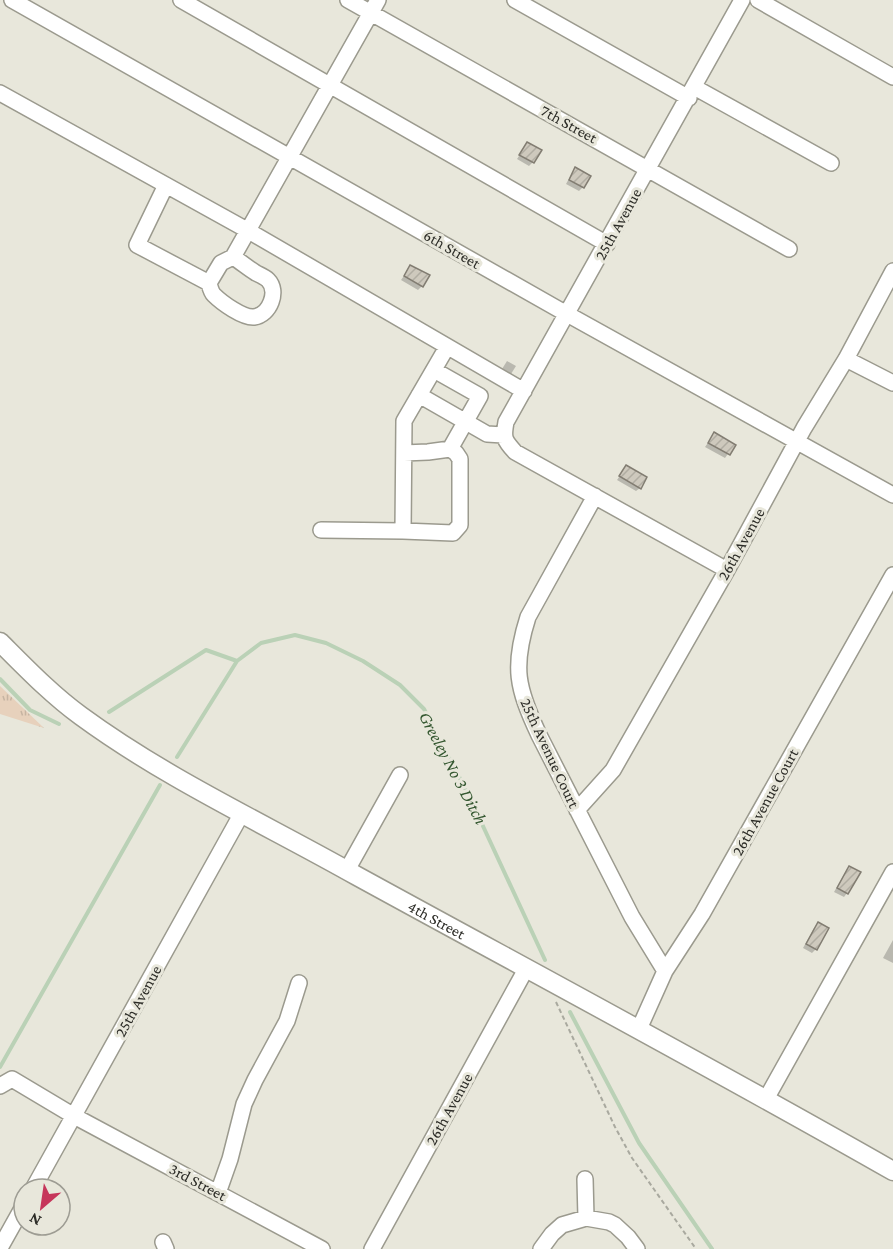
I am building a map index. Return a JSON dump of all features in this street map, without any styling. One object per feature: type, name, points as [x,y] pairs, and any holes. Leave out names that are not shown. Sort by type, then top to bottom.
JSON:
[{"type":"main road","name":"4th Street","points":[[0,642],[68,706],[153,764],[639,1029],[893,1171]]},
{"type":"street","name":"6th Street","points":[[12,0],[567,314],[893,495]]},
{"type":"street","points":[[181,0],[607,244]]},
{"type":"street","name":"7th Street","points":[[348,0],[374,6],[789,249]]},
{"type":"street","points":[[515,0],[831,163]]},
{"type":"street","name":"25th Avenue","points":[[508,442],[506,422],[742,0]]},
{"type":"street","points":[[758,0],[893,77]]},
{"type":"street","points":[[208,283],[220,263],[233,257],[374,6]]},
{"type":"street","points":[[0,93],[247,230],[524,391]]},
{"type":"street","points":[[166,185],[137,245],[208,283],[212,294],[240,313],[248,316],[261,315],[272,298],[273,287],[268,280],[233,257]]},
{"type":"street","name":"26th Avenue","points":[[577,810],[613,770],[893,271]]},
{"type":"street","points":[[404,531],[404,421],[447,346]]},
{"type":"street","points":[[846,358],[893,383]]},
{"type":"street","points":[[434,369],[480,396],[450,449]]},
{"type":"street","points":[[419,395],[487,434],[508,442],[515,452],[727,570]]},
{"type":"street","points":[[321,530],[453,533],[460,525],[460,459],[450,449],[404,453]]},
{"type":"street","name":"25th Avenue Court","points":[[595,496],[528,617],[521,638],[518,661],[520,686],[526,709],[577,810],[632,917],[665,971]]},
{"type":"street","name":"26th Avenue Court","points":[[639,1029],[665,971],[702,914],[893,575]]},
{"type":"street","points":[[347,870],[400,775]]},
{"type":"street","name":"25th Avenue","points":[[40,1177],[242,813]]},
{"type":"street","points":[[766,1099],[893,872]]},
{"type":"street","name":"26th Avenue","points":[[372,1249],[526,969]]},
{"type":"street","points":[[218,1193],[230,1159],[244,1104],[287,1021],[299,983]]},
{"type":"street","name":"3rd Street","points":[[6,1082],[74,1116],[321,1249]]},
{"type":"street","points":[[585,1179],[586,1218]]},
{"type":"street","points":[[541,1249],[552,1234],[562,1226],[586,1218],[615,1225],[637,1249]]},
{"type":"street","points":[[0,1248],[12,1226]]},
{"type":"path","points":[[556,1003],[632,1158],[696,1249]]},
{"type":"green space","points":[[0,686],[44,728],[0,714]]},
{"type":"building","points":[[527,142],[542,150],[534,163],[519,155]]},
{"type":"building","points":[[575,167],[591,176],[584,188],[569,180]]},
{"type":"building","points":[[410,265],[430,275],[423,287],[404,276]]},
{"type":"building","points":[[714,432],[736,445],[730,455],[708,443]]},
{"type":"building","points":[[626,465],[647,477],[641,489],[619,476]]},
{"type":"building","points":[[849,866],[861,872],[848,894],[837,888]]},
{"type":"building","points":[[818,922],[829,928],[817,950],[806,944]]},
{"type":"waterway","name":"Greeley No 3 Ditch","points":[[109,712],[206,650],[237,661],[261,643],[295,635],[326,643],[363,661],[400,685],[424,709],[470,798],[545,960]]},
{"type":"waterway","points":[[177,757],[237,661]]},
{"type":"waterway","name":"Greeley No 3 Ditch","points":[[0,679],[30,710],[59,724]]},
{"type":"waterway","points":[[0,1067],[160,785]]},
{"type":"waterway","name":"Greeley No 3 Ditch","points":[[570,1012],[639,1143],[712,1249]]}]
